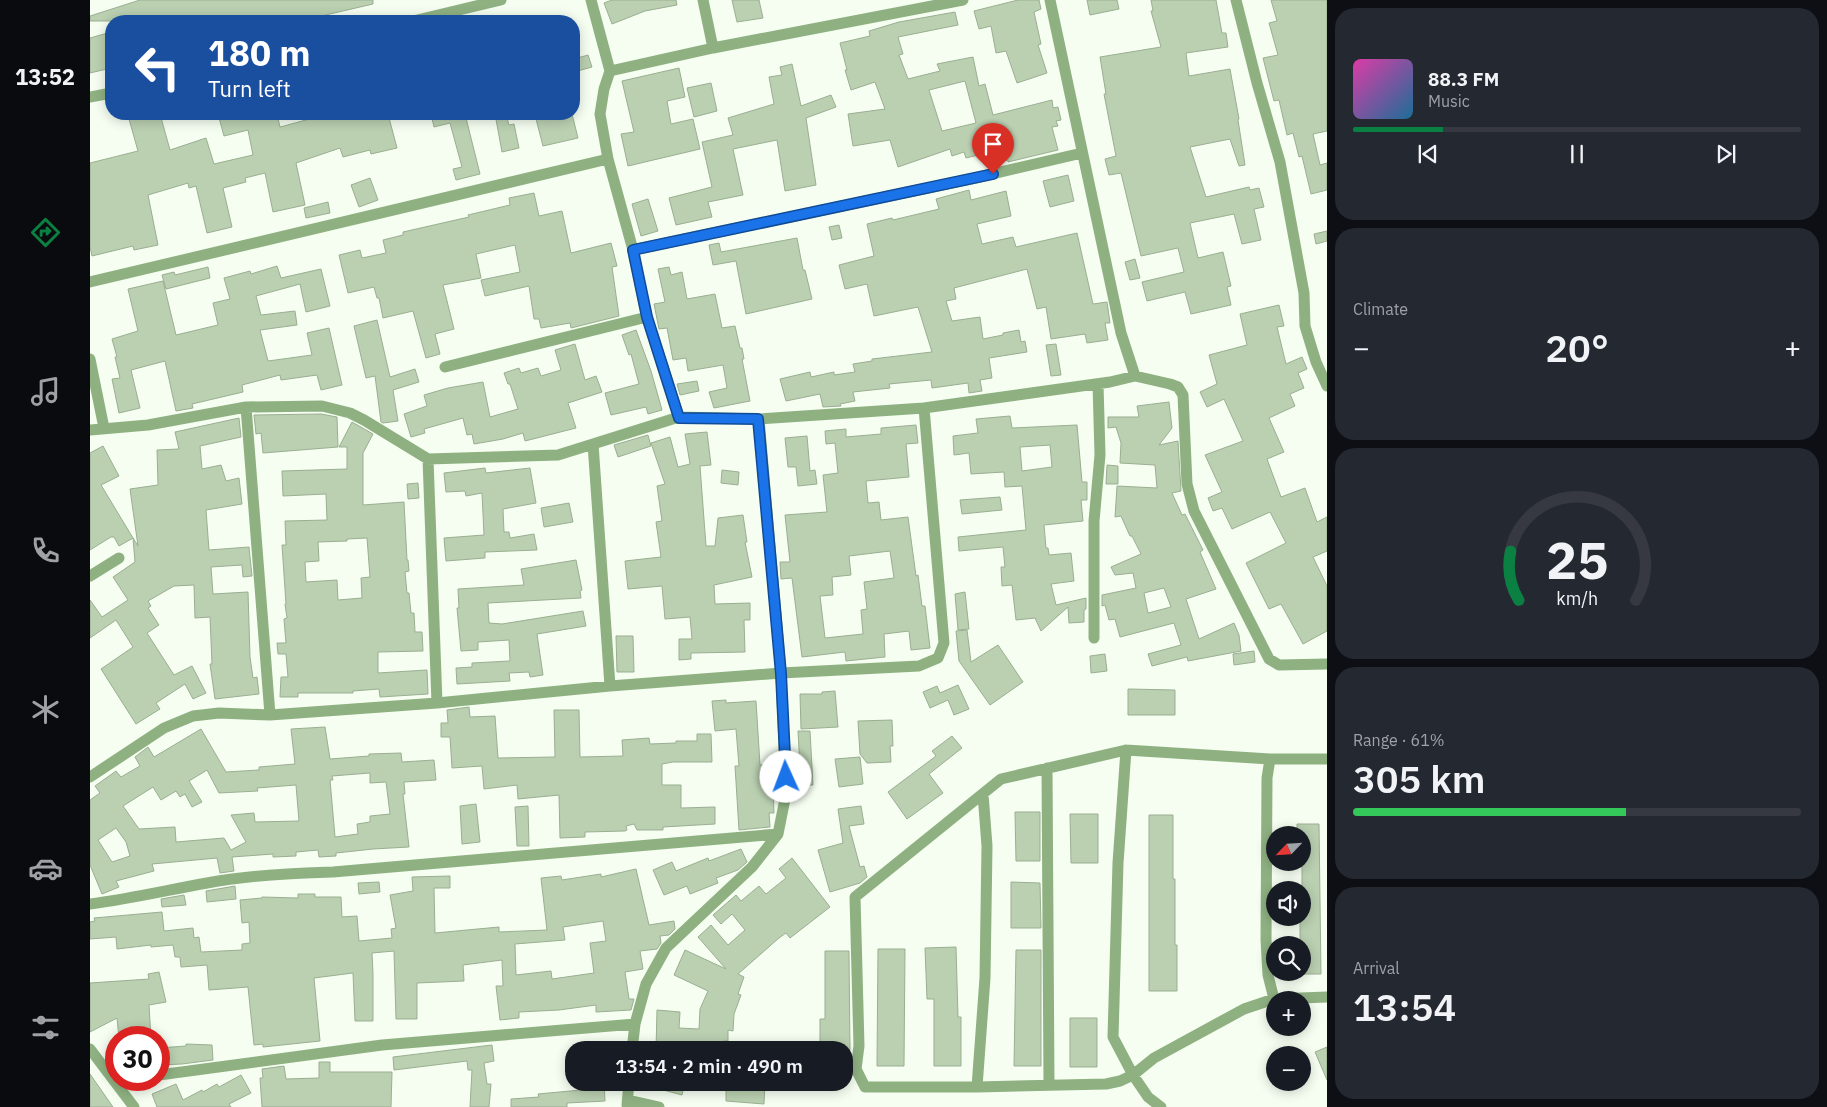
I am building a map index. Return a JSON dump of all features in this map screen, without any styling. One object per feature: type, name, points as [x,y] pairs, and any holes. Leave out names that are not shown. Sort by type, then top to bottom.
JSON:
[{"type":"street","points":[[438,15],[501,0]]},
{"type":"street","points":[[590,0],[610,71],[600,114],[608,159],[633,250],[647,317],[679,418]]},
{"type":"street","points":[[703,0],[713,48]]},
{"type":"street","points":[[610,71],[713,48],[963,0]]},
{"type":"street","points":[[1050,0],[1121,332],[1135,376]]},
{"type":"street","points":[[1236,0],[1280,162],[1304,293],[1305,326],[1316,362],[1327,386]]},
{"type":"street","points":[[90,97],[105,94]]},
{"type":"street","points":[[633,250],[966,180],[1082,153]]},
{"type":"street","points":[[90,282],[608,159]]},
{"type":"street","points":[[446,367],[647,317]]},
{"type":"street","points":[[90,359],[104,428]]},
{"type":"street","points":[[90,430],[148,425],[246,407],[322,406],[350,413],[387,432],[428,459],[558,455],[679,418],[758,419],[924,408],[1098,384],[1135,376],[1170,384],[1178,388],[1183,396],[1186,484],[1189,496],[1194,511],[1269,659],[1280,665],[1327,664]]},
{"type":"street","points":[[1094,638],[1094,521],[1100,455],[1098,384]]},
{"type":"street","points":[[246,407],[270,715]]},
{"type":"street","points":[[90,777],[164,728],[193,716],[219,713],[270,715],[437,703],[610,686],[919,666],[938,658],[944,643],[924,408]]},
{"type":"street","points":[[633,1041],[635,1024],[646,984],[666,948],[752,867],[778,834],[786,794],[781,674],[758,419]]},
{"type":"street","points":[[593,444],[610,686]]},
{"type":"street","points":[[428,459],[437,703]]},
{"type":"street","points":[[90,576],[119,558]]},
{"type":"street","points":[[1126,750],[1118,862],[1113,1036],[1133,1075],[1148,1097],[1161,1107]]},
{"type":"street","points":[[1266,1002],[1244,1009],[1154,1058],[1133,1075],[1120,1081],[1106,1084],[865,1087],[856,1069],[858,1046],[855,897],[1001,779],[1126,750],[1270,759],[1327,759]]},
{"type":"street","points":[[1270,759],[1266,778],[1266,940],[1268,975],[1272,991]]},
{"type":"street","points":[[1047,768],[1049,1084]]},
{"type":"street","points":[[977,1087],[985,969],[988,846],[983,794]]},
{"type":"street","points":[[90,904],[117,901],[208,883],[269,874],[333,872],[778,834]]},
{"type":"street","points":[[1311,998],[1327,997]]},
{"type":"street","points":[[170,1075],[382,1046],[635,1024]]},
{"type":"street","points":[[90,1049],[105,1065]]},
{"type":"street","points":[[125,1091],[134,1107]]},
{"type":"street","points":[[628,1103],[659,1107]]},
{"type":"building","points":[[140,0],[373,0],[373,4],[326,15],[105,15],[105,21],[90,21],[90,16]]},
{"type":"building","points":[[612,0],[676,0],[677,5],[645,11],[612,24],[604,3]]},
{"type":"building","points":[[732,0],[759,0],[763,18],[737,22]]},
{"type":"building","points":[[1018,0],[1039,0],[1041,9],[1034,12],[1041,44],[1038,45],[1047,73],[1017,83],[1006,51],[996,53],[991,26],[979,29],[974,11]]},
{"type":"building","points":[[1087,0],[1117,0],[1119,9],[1090,15]]},
{"type":"building","points":[[1151,0],[1216,0],[1222,33],[1226,33],[1228,47],[1186,53],[1189,76],[1230,69],[1245,165],[1239,166],[1230,139],[1190,147],[1206,197],[1249,187],[1250,190],[1259,188],[1264,207],[1254,209],[1261,240],[1242,244],[1234,214],[1190,223],[1198,258],[1223,252],[1231,286],[1227,287],[1231,305],[1191,314],[1185,292],[1147,301],[1142,282],[1184,272],[1178,248],[1141,256],[1121,173],[1109,175],[1105,159],[1116,156],[1104,94],[1106,94],[1100,57],[1161,47],[1151,11],[1153,11]]},
{"type":"building","points":[[1271,0],[1327,0],[1327,131],[1313,134],[1320,165],[1327,163],[1327,190],[1311,194],[1302,156],[1299,157],[1293,133],[1287,135],[1279,100],[1274,101],[1263,58],[1278,55],[1269,23],[1277,21]]},
{"type":"building","points":[[955,12],[958,25],[898,37],[903,54],[899,55],[908,79],[940,71],[937,64],[973,57],[979,86],[985,84],[993,115],[1052,100],[1053,108],[1058,107],[1061,120],[1056,121],[1058,126],[1052,127],[1058,150],[1008,162],[1008,160],[998,162],[995,151],[966,158],[964,152],[952,156],[950,149],[898,167],[890,140],[853,146],[848,114],[885,109],[875,82],[851,90],[840,43],[870,36],[869,31],[899,22]],"holes":[[[965,81],[976,123],[942,131],[929,90]]]},
{"type":"building","points":[[105,34],[105,69],[90,73],[90,38]]},
{"type":"building","points":[[588,55],[592,67],[580,70],[580,57]]},
{"type":"building","points":[[792,64],[801,106],[831,95],[836,107],[806,118],[816,185],[785,191],[777,140],[733,149],[743,195],[708,202],[712,217],[676,225],[669,198],[712,187],[702,142],[733,135],[728,118],[774,104],[769,77],[782,75],[780,67]]},
{"type":"building","points":[[679,68],[685,97],[667,101],[671,124],[693,119],[700,149],[628,166],[621,134],[634,132],[622,81]]},
{"type":"building","points":[[711,83],[717,111],[694,117],[687,88]]},
{"type":"building","points":[[129,120],[162,120],[170,150],[206,138],[214,164],[253,155],[248,130],[224,136],[220,120],[278,120],[280,127],[306,120],[390,120],[397,148],[371,154],[370,150],[343,157],[340,148],[296,163],[305,205],[273,212],[265,173],[245,178],[246,182],[223,188],[232,227],[207,233],[196,186],[189,188],[188,183],[148,195],[158,245],[134,250],[133,246],[92,256],[90,247],[90,163],[138,151]]},
{"type":"building","points":[[432,120],[466,120],[480,174],[456,180],[453,169],[462,167],[450,123],[434,127]]},
{"type":"building","points":[[496,120],[508,120],[509,125],[514,124],[519,148],[502,152]]},
{"type":"building","points":[[536,120],[574,120],[578,138],[543,146]]},
{"type":"building","points":[[1068,175],[1074,201],[1050,207],[1043,181]]},
{"type":"building","points":[[370,178],[378,200],[359,207],[351,185]]},
{"type":"building","points":[[969,190],[971,200],[1006,191],[1011,216],[977,224],[982,244],[1013,237],[1016,247],[1077,233],[1093,304],[1107,302],[1110,323],[1105,323],[1108,340],[1087,343],[1085,334],[1051,339],[1046,307],[1037,309],[1027,269],[954,288],[956,299],[946,301],[952,321],[980,317],[983,339],[1019,330],[1021,342],[1025,341],[1027,352],[989,358],[992,378],[980,380],[982,391],[969,393],[968,383],[932,388],[931,380],[889,384],[890,388],[853,392],[855,401],[840,404],[841,406],[823,407],[820,394],[786,401],[780,379],[810,372],[811,377],[834,372],[834,375],[855,372],[853,364],[872,361],[872,359],[932,352],[918,307],[874,316],[867,284],[845,289],[839,265],[874,256],[867,224],[939,209],[936,199]]},
{"type":"building","points":[[534,193],[539,216],[562,211],[571,253],[611,243],[617,266],[612,267],[619,316],[571,328],[570,323],[541,328],[539,319],[534,319],[529,286],[485,296],[481,280],[520,272],[515,245],[476,254],[481,278],[443,285],[454,329],[435,334],[440,354],[426,358],[413,311],[383,318],[379,298],[377,298],[374,287],[348,293],[339,255],[360,250],[362,258],[386,253],[383,240],[403,235],[403,232],[469,217],[468,215],[510,205],[509,198]]},
{"type":"building","points":[[648,199],[658,231],[641,236],[632,204]]},
{"type":"building","points":[[328,202],[330,213],[306,218],[304,208]]},
{"type":"building","points":[[839,225],[842,238],[832,240],[829,227]]},
{"type":"building","points":[[1327,231],[1327,241],[1316,244],[1314,234]]},
{"type":"building","points":[[797,238],[803,270],[805,270],[812,299],[746,314],[736,261],[713,265],[709,245],[719,243],[721,252]]},
{"type":"building","points":[[1135,259],[1140,278],[1130,280],[1125,262]]},
{"type":"building","points":[[277,266],[281,278],[321,269],[330,306],[306,312],[300,284],[256,296],[261,315],[295,311],[297,325],[260,330],[268,361],[312,355],[307,333],[329,328],[342,385],[321,390],[317,375],[281,380],[280,375],[242,385],[243,392],[192,404],[193,408],[176,411],[165,361],[131,370],[140,408],[119,413],[112,379],[120,378],[112,339],[138,331],[128,289],[163,281],[176,335],[218,325],[213,303],[230,299],[224,278],[250,271],[251,274]]},
{"type":"building","points":[[208,267],[210,278],[166,289],[162,275],[174,272],[175,275]]},
{"type":"building","points":[[669,267],[671,275],[682,272],[687,299],[715,294],[722,328],[735,326],[740,348],[742,348],[744,359],[742,359],[750,401],[714,408],[709,392],[727,388],[723,365],[688,371],[686,358],[673,360],[667,328],[659,329],[654,304],[665,302],[658,269]]},
{"type":"building","points":[[1279,305],[1284,326],[1277,327],[1286,364],[1302,357],[1307,369],[1298,373],[1304,388],[1290,394],[1295,406],[1269,418],[1284,452],[1267,459],[1281,497],[1305,488],[1317,522],[1327,517],[1327,551],[1313,557],[1327,586],[1327,631],[1303,644],[1281,604],[1269,609],[1246,563],[1286,543],[1270,512],[1232,529],[1222,508],[1213,511],[1208,498],[1222,492],[1205,455],[1243,441],[1224,399],[1207,407],[1200,392],[1217,384],[1209,355],[1247,345],[1240,314]]},
{"type":"building","points":[[377,320],[390,377],[415,369],[419,382],[393,390],[398,421],[383,423],[381,422],[375,376],[366,378],[354,326]]},
{"type":"building","points":[[636,330],[651,371],[662,410],[648,414],[646,407],[611,415],[605,393],[639,384],[631,354],[629,355],[622,335]]},
{"type":"building","points":[[575,344],[585,380],[596,376],[602,392],[568,403],[576,428],[525,441],[523,433],[474,444],[472,434],[467,435],[463,418],[424,429],[425,433],[411,437],[404,414],[427,406],[424,395],[448,388],[483,382],[490,417],[518,409],[510,384],[508,384],[504,373],[519,368],[521,373],[538,368],[541,376],[561,370],[555,350]]},
{"type":"building","points":[[1056,344],[1061,375],[1051,376],[1046,345]]},
{"type":"building","points":[[697,381],[699,391],[680,395],[677,384]]},
{"type":"building","points":[[1169,402],[1172,428],[1159,445],[1178,441],[1181,491],[1172,493],[1182,515],[1185,514],[1203,550],[1200,552],[1216,589],[1186,599],[1199,639],[1234,623],[1239,635],[1241,651],[1188,661],[1187,657],[1152,666],[1148,654],[1181,645],[1174,623],[1120,637],[1115,619],[1109,620],[1105,605],[1102,606],[1102,595],[1136,588],[1133,573],[1115,575],[1111,567],[1141,554],[1121,516],[1115,517],[1117,486],[1157,488],[1155,465],[1120,463],[1121,443],[1116,427],[1108,428],[1108,417],[1139,417],[1137,406]],"holes":[[[1164,588],[1171,607],[1148,613],[1144,593]]]},
{"type":"building","points":[[321,414],[337,417],[338,447],[263,453],[261,433],[256,434],[254,415]]},
{"type":"building","points":[[1010,416],[1012,428],[1077,425],[1082,482],[1087,482],[1087,500],[1081,500],[1083,521],[1044,525],[1046,548],[1048,548],[1049,555],[1071,553],[1074,581],[1051,584],[1056,605],[1086,598],[1084,622],[1069,623],[1068,607],[1041,631],[1035,618],[1016,620],[1012,585],[1002,586],[1001,567],[1005,567],[1003,547],[959,551],[958,537],[1026,530],[1022,486],[1005,487],[1004,472],[971,474],[969,453],[954,455],[953,436],[978,433],[976,419]],"holes":[[[1050,445],[1052,467],[1022,471],[1020,447]]]},
{"type":"building","points":[[239,418],[241,437],[200,446],[202,469],[221,465],[226,481],[239,478],[242,504],[206,510],[209,550],[249,547],[252,576],[243,577],[242,565],[211,567],[213,594],[248,592],[250,657],[253,678],[257,677],[259,694],[215,699],[210,664],[212,664],[210,617],[195,618],[194,585],[174,586],[148,601],[151,606],[148,608],[159,625],[147,633],[174,675],[192,666],[206,693],[193,699],[185,684],[156,703],[160,709],[136,724],[101,669],[133,647],[116,620],[90,638],[90,600],[102,617],[128,600],[113,577],[135,562],[133,538],[138,546],[130,489],[158,485],[157,450],[179,449],[175,432]]},
{"type":"building","points":[[352,422],[373,434],[363,453],[363,505],[404,502],[409,571],[405,572],[407,593],[409,593],[411,613],[414,613],[415,632],[422,632],[423,651],[378,652],[378,673],[427,670],[428,694],[380,697],[379,689],[353,691],[353,693],[298,693],[298,697],[280,697],[281,677],[288,677],[286,654],[278,654],[277,643],[286,643],[284,619],[287,618],[282,545],[286,545],[285,521],[327,520],[326,494],[283,496],[282,471],[347,469],[347,447],[339,447]],"holes":[[[367,538],[370,577],[361,578],[362,598],[338,600],[337,580],[306,582],[305,562],[319,561],[318,542]]]},
{"type":"building","points":[[916,425],[918,443],[906,444],[909,477],[866,481],[868,503],[879,502],[881,520],[908,517],[916,576],[918,575],[922,606],[925,606],[930,648],[911,650],[909,631],[884,634],[885,657],[846,661],[845,652],[802,657],[792,578],[781,579],[780,562],[790,562],[785,515],[827,512],[823,475],[838,473],[835,443],[826,444],[825,431],[846,429],[846,437],[881,434],[881,428]],"holes":[[[890,551],[894,578],[864,582],[867,609],[861,610],[863,634],[825,638],[820,596],[833,595],[832,577],[851,575],[849,556]]]},
{"type":"building","points":[[707,432],[711,465],[700,466],[706,546],[715,546],[718,518],[743,515],[747,542],[745,542],[752,577],[714,585],[715,604],[750,603],[750,620],[744,620],[745,652],[691,653],[691,659],[679,660],[679,639],[692,639],[690,617],[665,619],[662,586],[628,589],[625,561],[661,557],[656,522],[662,521],[657,486],[665,484],[651,443],[670,437],[678,467],[690,464],[685,434]]},
{"type":"building","points":[[648,435],[651,446],[618,457],[614,445]]},
{"type":"building","points":[[807,436],[810,471],[815,470],[817,484],[798,486],[796,467],[788,467],[785,438]]},
{"type":"building","points":[[103,446],[119,476],[101,485],[133,538],[119,546],[114,537],[111,537],[90,550],[90,453]]},
{"type":"building","points":[[1107,465],[1118,466],[1118,484],[1106,484]]},
{"type":"building","points":[[485,468],[486,473],[530,468],[536,503],[503,509],[504,532],[509,532],[510,538],[534,534],[537,550],[485,552],[485,558],[446,561],[444,538],[484,535],[482,493],[466,496],[465,491],[446,492],[444,473]]},
{"type":"building","points":[[722,470],[739,472],[738,485],[721,483]]},
{"type":"building","points":[[418,483],[419,498],[408,499],[407,484]]},
{"type":"building","points":[[1000,497],[1002,510],[962,514],[960,500]]},
{"type":"building","points":[[569,503],[573,522],[544,527],[541,508]]},
{"type":"building","points":[[576,560],[582,590],[580,591],[581,598],[488,603],[489,623],[502,624],[583,611],[586,626],[537,634],[543,675],[530,677],[529,672],[509,673],[510,681],[457,684],[456,668],[472,667],[472,663],[510,661],[509,640],[478,642],[478,650],[461,651],[457,608],[459,608],[458,589],[524,585],[521,569]]},
{"type":"building","points":[[965,592],[969,629],[958,630],[955,594]]},
{"type":"building","points":[[967,630],[971,662],[998,645],[1023,682],[990,705],[959,661],[956,631]]},
{"type":"building","points":[[616,636],[633,636],[634,672],[617,672]]},
{"type":"building","points":[[1254,651],[1255,662],[1234,665],[1233,654]]},
{"type":"building","points":[[1105,654],[1107,671],[1091,673],[1090,656]]},
{"type":"building","points":[[958,685],[969,709],[954,715],[948,700],[930,708],[923,692],[937,686],[940,693]]},
{"type":"building","points":[[1128,689],[1175,690],[1175,715],[1128,715]]},
{"type":"building","points":[[835,691],[838,727],[801,729],[800,694],[822,694],[822,692]]},
{"type":"building","points":[[726,700],[726,703],[756,701],[760,765],[772,764],[774,813],[769,813],[770,827],[739,830],[735,766],[739,766],[736,729],[715,731],[712,701]]},
{"type":"building","points":[[469,707],[470,717],[495,716],[498,758],[555,757],[554,710],[579,710],[580,757],[623,756],[622,740],[649,738],[650,744],[676,743],[676,741],[697,741],[697,734],[711,734],[712,762],[673,762],[662,764],[662,785],[681,785],[681,808],[715,807],[715,824],[663,827],[663,830],[637,830],[634,824],[626,826],[627,830],[625,831],[585,832],[585,837],[560,838],[559,795],[518,799],[517,785],[484,789],[482,766],[452,768],[450,737],[441,737],[441,723],[448,723],[447,710]]},
{"type":"building","points":[[892,720],[893,746],[890,746],[891,762],[867,763],[860,754],[858,721]]},
{"type":"building","points":[[325,727],[330,759],[369,756],[369,754],[401,753],[402,762],[434,760],[436,780],[404,782],[405,794],[403,794],[409,847],[336,853],[336,856],[319,857],[318,850],[296,852],[296,856],[273,857],[273,854],[232,857],[234,871],[220,873],[217,858],[152,864],[154,871],[116,881],[119,887],[102,894],[90,865],[90,800],[100,793],[95,786],[116,771],[121,777],[140,766],[135,757],[148,747],[154,757],[201,729],[226,772],[259,770],[259,767],[295,764],[291,729]],"holes":[[[207,770],[219,793],[258,791],[257,788],[296,785],[299,821],[255,822],[254,813],[231,815],[246,842],[231,850],[224,838],[176,842],[175,827],[139,829],[123,806],[153,787],[161,800],[176,791],[180,797],[185,794],[192,807],[202,802],[189,781]],[[370,773],[370,783],[386,782],[390,814],[370,816],[370,822],[357,824],[358,834],[335,837],[330,780],[333,780],[332,776]],[[116,828],[126,842],[130,856],[112,862],[98,840]]]},
{"type":"building","points":[[798,731],[810,731],[813,785],[801,786]]},
{"type":"building","points":[[952,736],[962,748],[929,774],[943,793],[907,819],[888,792],[936,756],[932,751]]},
{"type":"building","points":[[860,757],[863,784],[839,787],[835,759]]},
{"type":"building","points":[[476,804],[480,842],[462,844],[460,806]]},
{"type":"building","points":[[528,806],[529,846],[517,846],[515,807]]},
{"type":"building","points":[[861,806],[864,824],[849,826],[860,867],[864,866],[867,877],[860,883],[830,892],[818,850],[843,843],[838,809]]},
{"type":"building","points":[[1015,812],[1040,812],[1040,861],[1016,861]]},
{"type":"building","points":[[1070,814],[1098,814],[1098,863],[1071,863]]},
{"type":"building","points":[[1149,815],[1173,815],[1177,991],[1149,991]]},
{"type":"building","points":[[1297,824],[1319,824],[1321,974],[1311,974],[1311,936],[1300,936],[1300,926],[1311,926],[1311,881],[1302,881],[1302,871],[1311,871],[1311,826],[1297,826]]},
{"type":"building","points":[[741,849],[747,862],[738,870],[716,878],[718,883],[690,894],[687,886],[664,895],[653,870],[672,862],[676,871],[708,858],[709,861]]},
{"type":"building","points":[[792,858],[830,907],[790,938],[786,933],[779,938],[738,974],[744,977],[738,994],[741,995],[734,1014],[733,1031],[728,1030],[728,1041],[656,1041],[657,1010],[680,1012],[679,1028],[699,1029],[700,1009],[708,991],[674,975],[685,950],[726,969],[698,937],[711,925],[728,945],[745,930],[732,914],[721,924],[713,915],[736,895],[741,901],[759,886],[766,894],[786,878],[779,869]]},
{"type":"building","points":[[636,869],[649,925],[674,921],[675,929],[669,935],[660,936],[661,943],[657,949],[640,951],[643,969],[625,972],[629,999],[634,999],[631,1010],[596,1012],[596,1005],[559,1010],[519,1012],[519,1018],[500,1020],[496,986],[503,986],[502,960],[463,965],[464,981],[417,983],[417,1019],[396,1019],[394,951],[372,953],[373,1021],[355,1021],[353,973],[314,978],[320,1041],[263,1047],[263,1044],[254,1045],[248,987],[209,990],[207,965],[181,967],[180,957],[175,957],[173,945],[151,947],[151,945],[117,949],[116,937],[90,939],[90,922],[95,921],[94,918],[162,912],[164,931],[193,928],[194,938],[199,937],[201,952],[242,950],[242,944],[250,943],[249,922],[242,923],[240,900],[262,897],[298,898],[298,894],[315,894],[315,897],[341,897],[342,917],[357,916],[359,941],[392,938],[391,929],[396,928],[390,895],[413,891],[412,877],[450,876],[450,888],[434,888],[435,933],[499,927],[499,932],[547,930],[541,878],[561,876],[562,880],[601,874],[601,877]],"holes":[[[603,921],[606,941],[590,943],[594,973],[552,979],[551,971],[516,975],[515,944],[565,940],[563,927]]]},
{"type":"building","points":[[379,882],[380,892],[359,894],[358,883]]},
{"type":"building","points":[[1011,882],[1040,883],[1041,928],[1011,928]]},
{"type":"building","points":[[235,886],[236,899],[207,902],[206,891]]},
{"type":"building","points":[[184,895],[186,905],[162,907],[161,899]]},
{"type":"building","points":[[956,947],[958,1017],[961,1017],[961,1066],[934,1066],[934,999],[927,999],[925,948]]},
{"type":"building","points":[[878,949],[905,949],[904,1066],[877,1066]]},
{"type":"building","points":[[1016,950],[1041,950],[1041,1066],[1014,1066]]},
{"type":"building","points":[[825,951],[849,951],[850,1041],[820,1041],[820,1019],[825,1019]]},
{"type":"building","points":[[159,972],[166,1002],[149,1005],[150,1026],[118,1026],[117,1018],[90,1032],[90,983],[149,979],[148,974]]},
{"type":"building","points":[[1070,1018],[1097,1018],[1097,1067],[1070,1067]]},
{"type":"building","points":[[186,1044],[212,1045],[213,1060],[170,1065],[170,1047],[186,1046]]},
{"type":"building","points":[[492,1045],[494,1061],[484,1063],[487,1084],[491,1084],[489,1107],[470,1107],[472,1070],[468,1070],[467,1061],[394,1070],[393,1057]]},
{"type":"building","points":[[1327,1047],[1327,1080],[1315,1052]]},
{"type":"building","points":[[319,1062],[330,1062],[330,1072],[392,1072],[391,1107],[262,1107],[260,1078],[263,1078],[262,1069],[284,1066],[286,1079],[319,1078]]},
{"type":"building","points":[[90,1074],[113,1107],[90,1107]]},
{"type":"building","points":[[241,1075],[251,1093],[229,1104],[231,1107],[157,1107],[152,1094],[159,1091],[170,1091],[170,1086],[176,1084],[183,1100],[217,1084],[219,1087]]},
{"type":"building","points":[[570,1091],[604,1091],[605,1101],[567,1103],[567,1107],[511,1107],[511,1099],[539,1097],[538,1094]]},
{"type":"building","points":[[667,1091],[683,1091],[682,1095]]},
{"type":"building","points":[[726,1091],[765,1091],[764,1104],[726,1101]]},
{"type":"route","points":[[786,777],[781,674],[758,419],[679,418],[647,317],[633,250],[993,174]]}]
